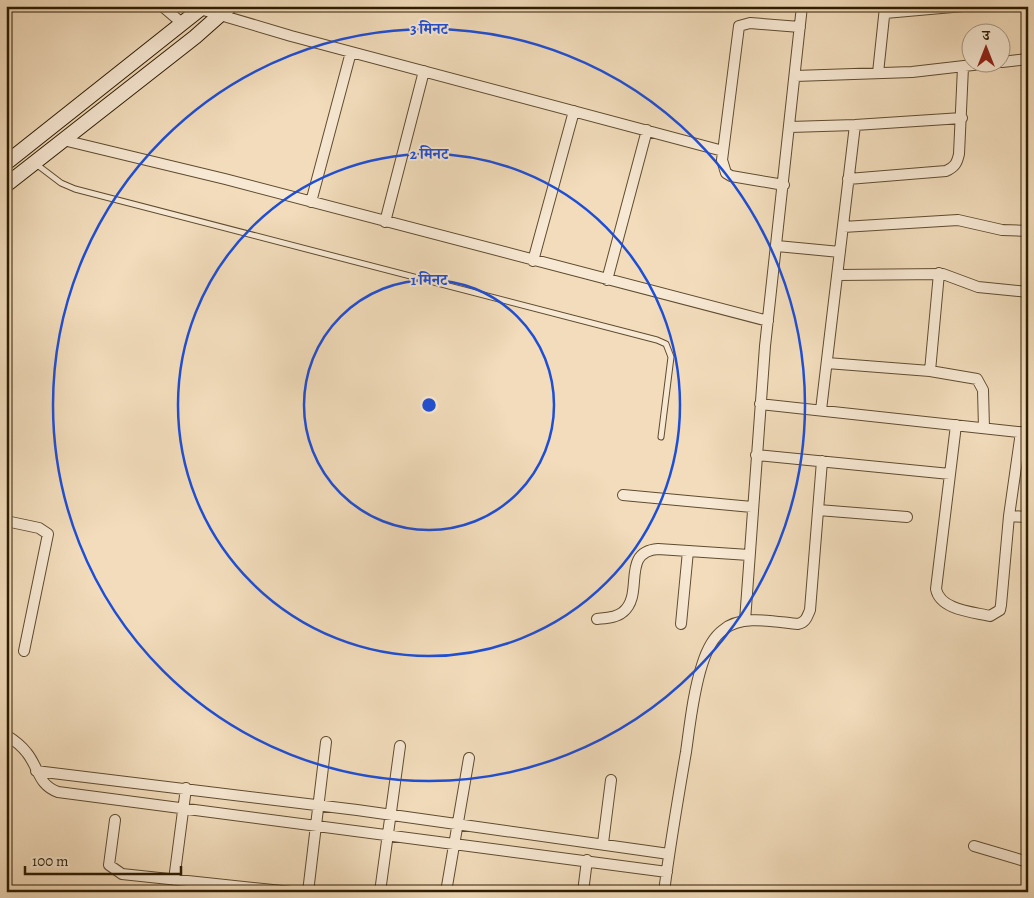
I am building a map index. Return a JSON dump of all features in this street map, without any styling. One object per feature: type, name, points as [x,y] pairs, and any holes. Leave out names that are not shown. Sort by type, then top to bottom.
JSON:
[{"type":"main road","points":[[6,185],[230,6]]},
{"type":"main road","points":[[6,163],[202,8]]},
{"type":"street","points":[[162,6],[184,24]]},
{"type":"street","points":[[745,621],[748,555],[760,404],[802,6]]},
{"type":"street","points":[[878,73],[885,10],[964,6]]},
{"type":"street","points":[[202,8],[219,16],[723,151]]},
{"type":"street","points":[[784,185],[731,176],[722,167],[723,151],[739,26],[750,23],[800,28]]},
{"type":"street","points":[[312,202],[351,52]]},
{"type":"street","points":[[1012,61],[1028,59]]},
{"type":"street","points":[[795,76],[962,67]]},
{"type":"street","points":[[385,222],[424,71]]},
{"type":"street","points":[[848,178],[946,170],[953,167],[957,162],[959,154],[963,72]]},
{"type":"street","points":[[533,261],[574,111]]},
{"type":"street","points":[[790,127],[962,118]]},
{"type":"street","points":[[821,410],[854,125]]},
{"type":"street","points":[[607,280],[647,130]]},
{"type":"street","points":[[63,140],[312,202],[768,321]]},
{"type":"street","points":[[843,227],[958,220],[1002,230],[1028,231]]},
{"type":"street","points":[[777,246],[840,252]]},
{"type":"street","points":[[838,274],[939,273],[978,286],[1028,292]]},
{"type":"street","points":[[930,371],[939,273]]},
{"type":"street","points":[[827,363],[930,371],[970,377],[981,384],[984,390],[984,428]]},
{"type":"street","points":[[760,404],[1025,432],[1009,516],[1000,610],[990,616],[947,604],[941,601],[936,589],[956,425]]},
{"type":"street","points":[[756,455],[950,474]]},
{"type":"street","points":[[664,892],[702,668],[716,637],[724,628],[745,621],[798,624],[807,617],[810,610],[822,461]]},
{"type":"street","points":[[623,495],[752,507]]},
{"type":"street","points":[[818,510],[907,517]]},
{"type":"street","points":[[1009,516],[1028,517]]},
{"type":"street","points":[[6,521],[39,528],[48,534],[24,651]]},
{"type":"street","points":[[596,619],[615,616],[625,611],[631,601],[638,559],[644,552],[658,549],[748,555]]},
{"type":"street","points":[[681,624],[688,551]]},
{"type":"street","points":[[6,734],[19,743],[28,754],[36,771],[49,789],[58,792],[667,872]]},
{"type":"street","points":[[308,892],[320,805],[326,742]]},
{"type":"street","points":[[380,892],[400,746]]},
{"type":"street","points":[[446,892],[469,758]]},
{"type":"street","points":[[36,771],[390,814],[669,854]]},
{"type":"street","points":[[603,844],[612,780]]},
{"type":"street","points":[[174,880],[186,788]]},
{"type":"street","points":[[114,820],[109,865],[122,874],[232,889],[292,892]]},
{"type":"street","points":[[974,846],[1028,862]]},
{"type":"street","points":[[583,892],[587,860]]},
{"type":"lane","points":[[34,163],[61,183],[75,189],[657,340],[666,344],[670,357],[661,437]]}]
